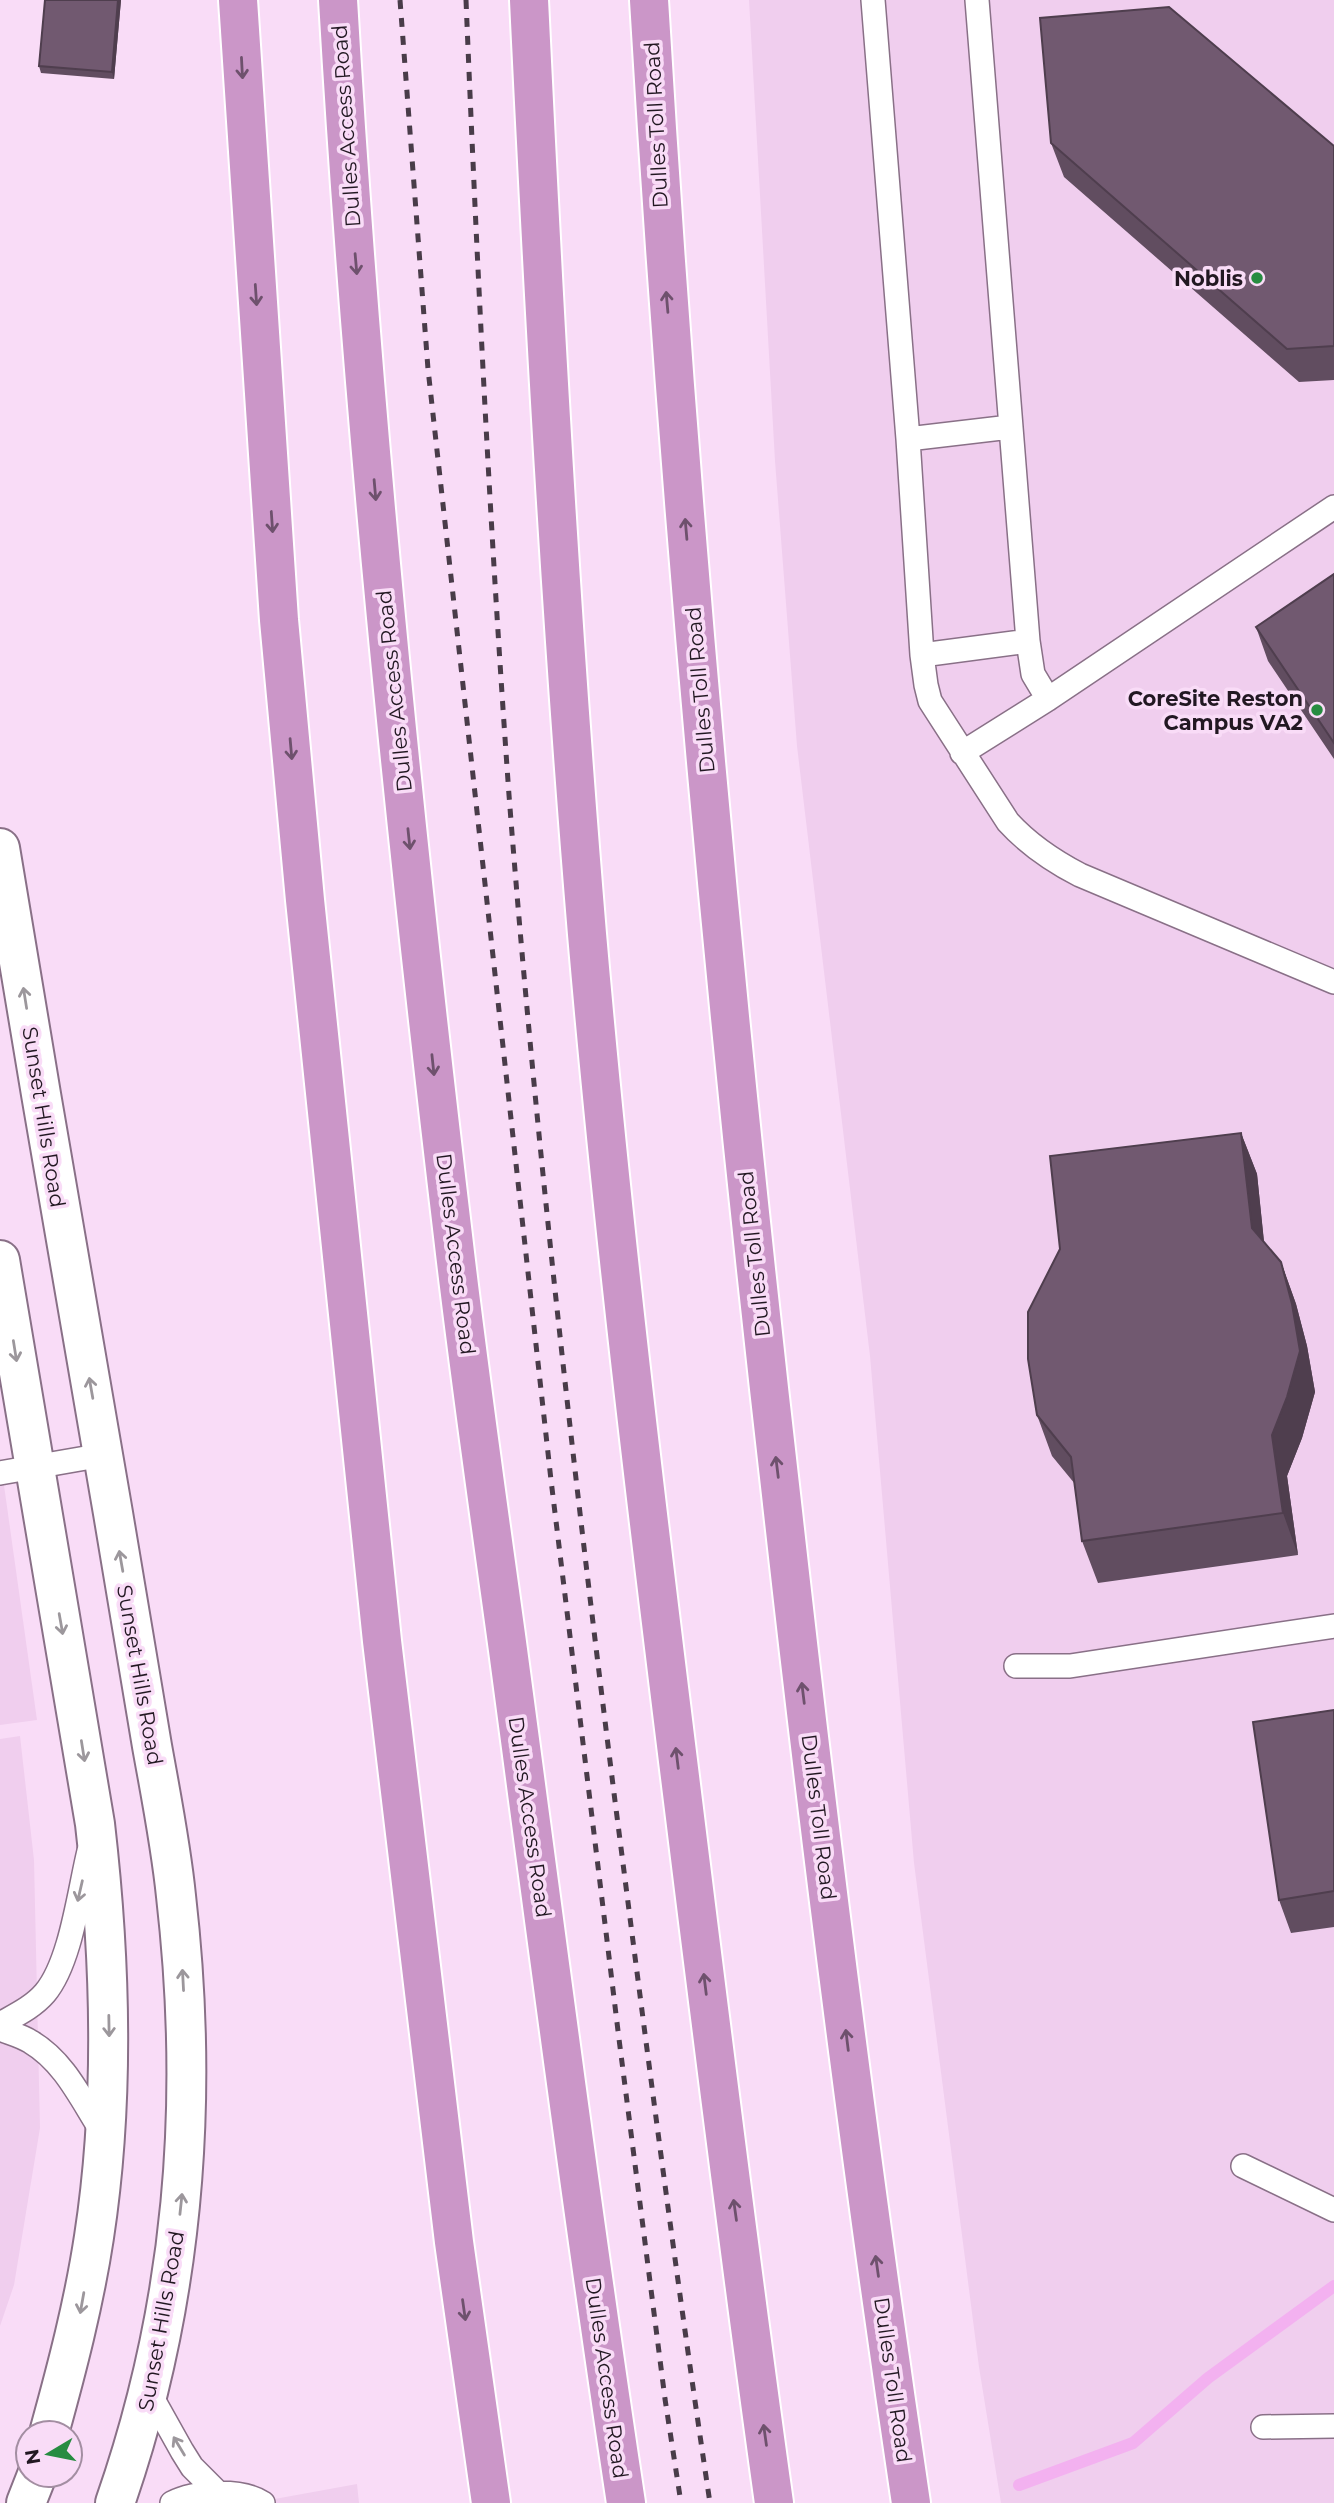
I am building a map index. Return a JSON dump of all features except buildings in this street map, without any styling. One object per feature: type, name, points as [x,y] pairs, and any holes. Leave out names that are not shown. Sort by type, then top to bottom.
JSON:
[{"type":"highway","points":[[238,0],[278,606],[304,901],[382,1641],[454,2242],[491,2503]]},
{"type":"highway","name":"Dulles Access Road","points":[[338,0],[353,226],[386,606],[414,893],[453,1240],[555,2006],[626,2503]]},
{"type":"highway","points":[[529,0],[562,620],[587,937],[647,1514],[719,2092],[774,2503]]},
{"type":"highway","name":"Dulles Toll Road","points":[[649,0],[666,281],[705,757],[752,1244],[848,2052],[911,2503]]},
{"type":"highway","points":[[473,2503],[475,2388]]},
{"type":"main road","name":"Sunset Hills Road","points":[[0,848],[176,1893],[187,2048],[185,2164],[174,2268],[141,2426],[115,2503]]},
{"type":"main road","points":[[0,1260],[17,1471],[95,1825],[108,1974],[106,2136],[94,2236],[79,2318],[53,2419]]},
{"type":"lane","points":[[873,0],[908,439],[922,655],[930,701],[1009,822],[1021,837],[1056,862],[1080,875],[1334,982]]},
{"type":"lane","points":[[976,0],[1028,641],[1033,674],[1048,699]]},
{"type":"lane","points":[[908,439],[1010,427]]},
{"type":"lane","points":[[962,753],[1048,699],[1334,507]]},
{"type":"lane","points":[[922,655],[1028,641]]},
{"type":"lane","points":[[17,1471],[103,1455]]},
{"type":"lane","points":[[1016,1666],[1070,1666],[1334,1626]]},
{"type":"lane","points":[[0,2026],[44,1994],[59,1974],[95,1825]]},
{"type":"lane","points":[[0,2026],[31,2042],[51,2058],[68,2077],[106,2136]]},
{"type":"lane","points":[[1243,2166],[1334,2210]]},
{"type":"lane","points":[[149,2392],[187,2459],[219,2494]]},
{"type":"lane","points":[[1263,2427],[1334,2426]]},
{"type":"lane","points":[[172,2503],[183,2497],[219,2494],[255,2497],[263,2503]]},
{"type":"shaded area","points":[[749,0],[1334,0],[1334,2503],[1001,2503],[979,2367],[914,1863],[870,1356],[797,746],[775,461]]},
{"type":"shaded area","points":[[0,1457],[37,1720],[0,1725]]},
{"type":"shaded area","points":[[20,1736],[34,1860],[40,2128],[14,2285],[0,2326],[0,1739]]},
{"type":"shaded area","points":[[357,2484],[359,2503],[252,2503]]},
{"type":"waterway","points":[[1019,2485],[1133,2443],[1208,2378],[1334,2286]]},
{"type":"railway","points":[[400,0],[428,369],[551,1480],[619,2039],[681,2503]]},
{"type":"railway","points":[[466,0],[484,397],[502,696],[519,921],[543,1173],[584,1550],[615,1801],[672,2240],[710,2503]]},
{"type":"place","name":"Noblis","points":[[1257,278]]},
{"type":"place","name":"CoreSite Reston Campus VA2","points":[[1317,710]]}]
